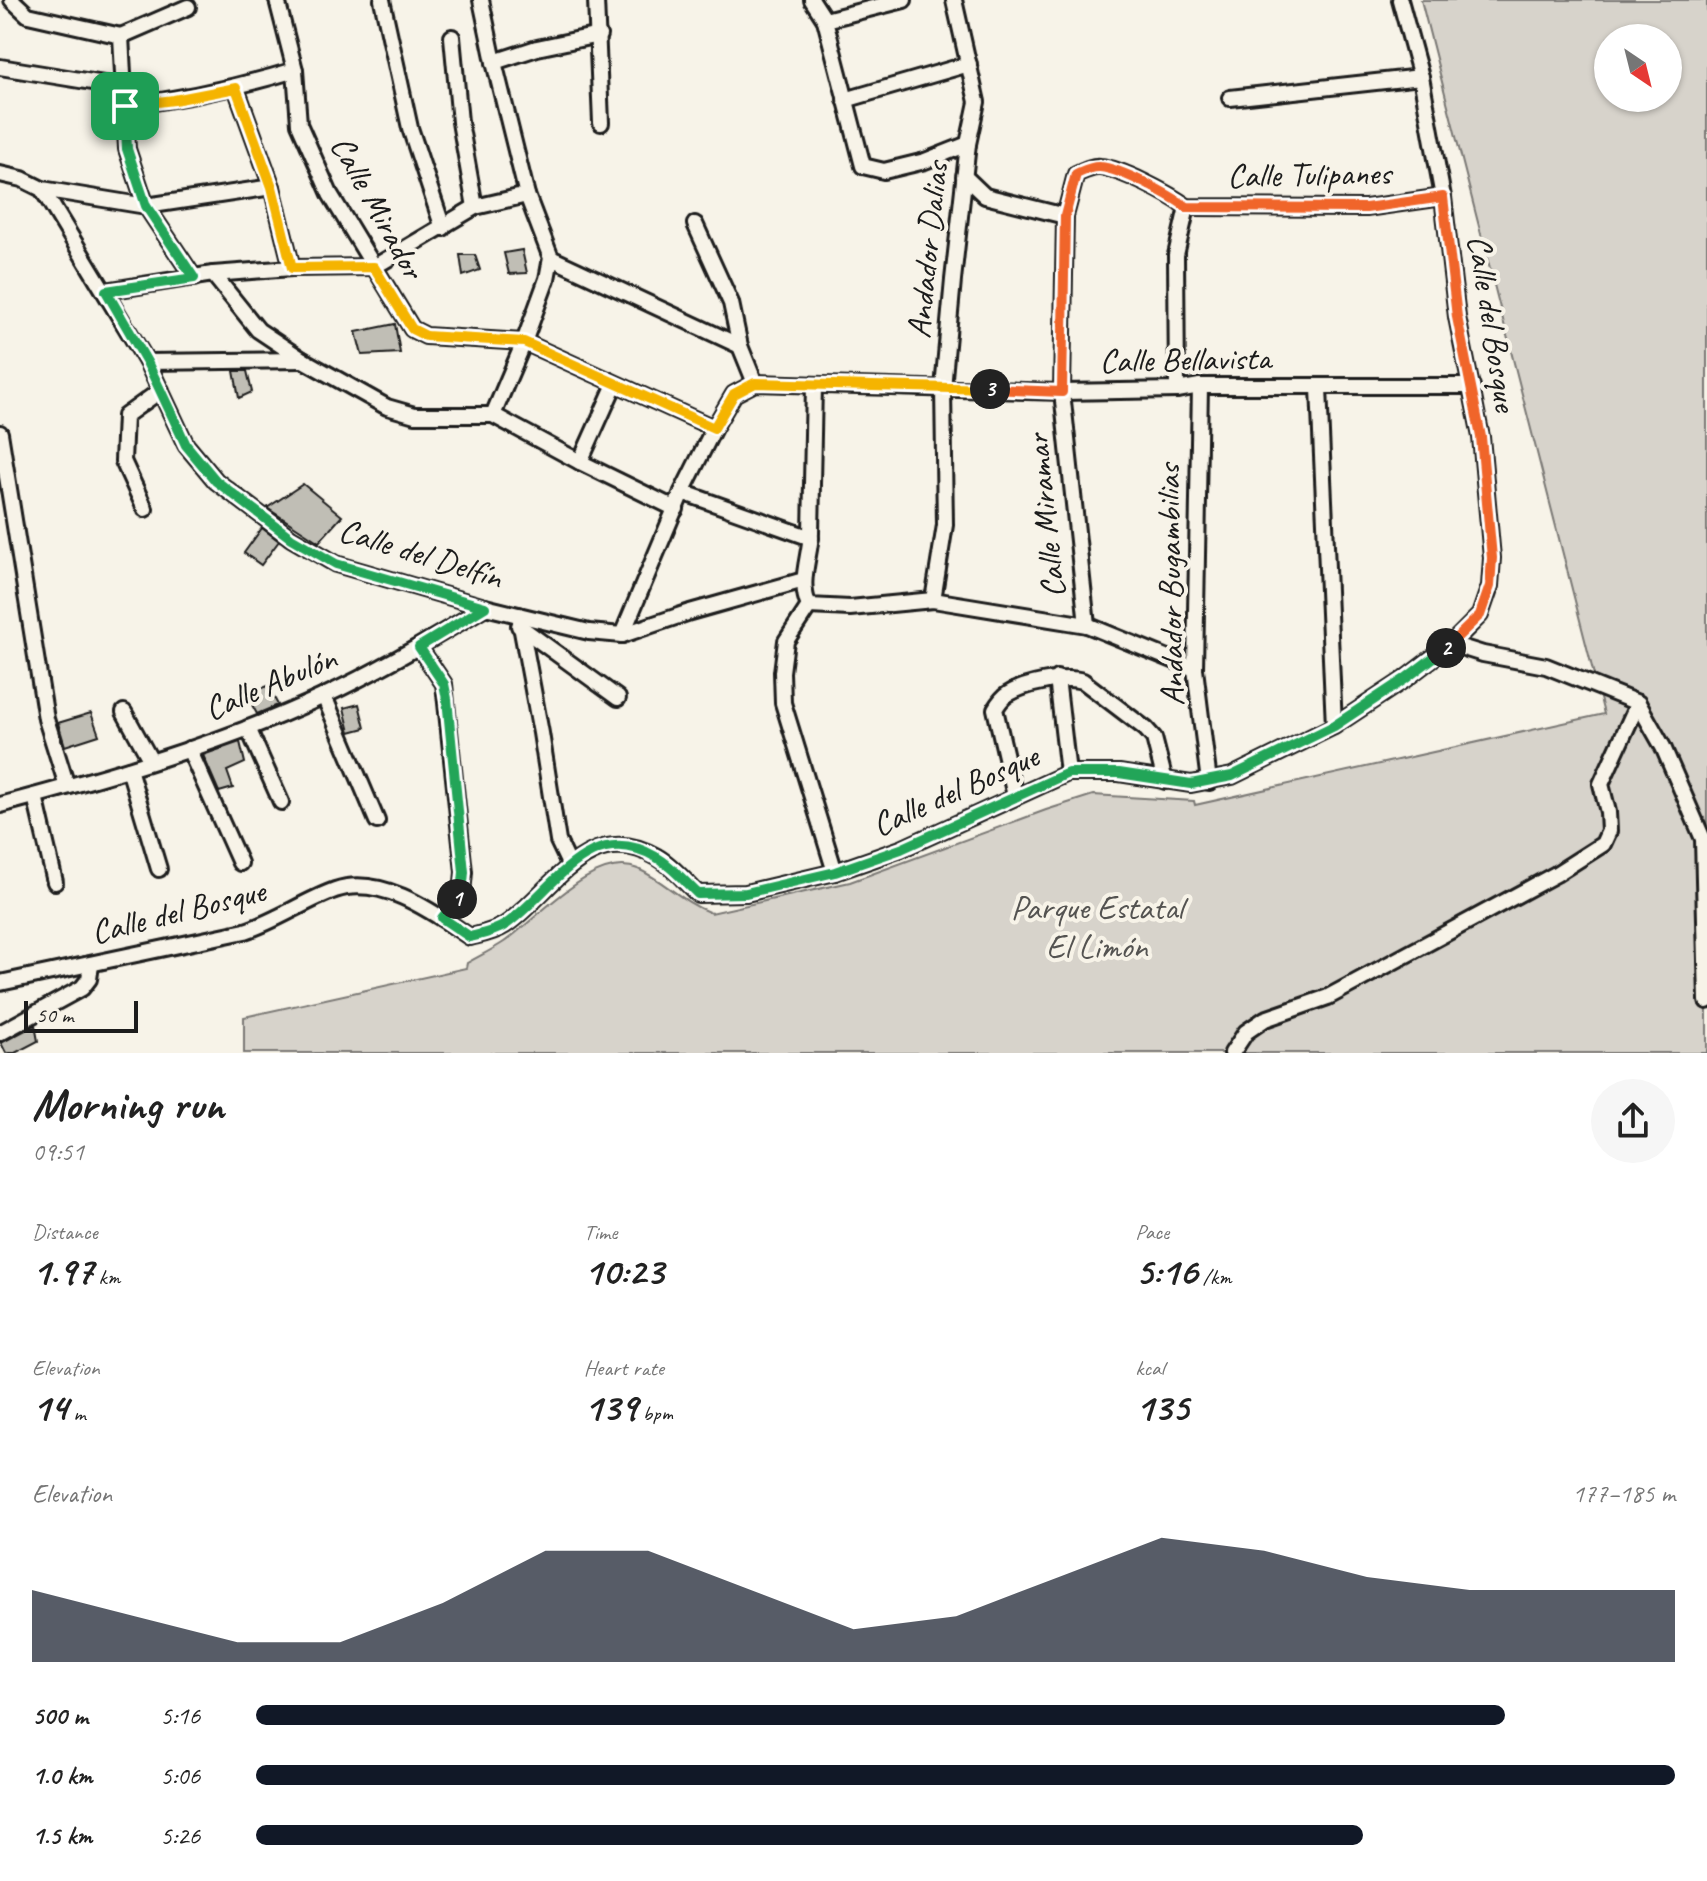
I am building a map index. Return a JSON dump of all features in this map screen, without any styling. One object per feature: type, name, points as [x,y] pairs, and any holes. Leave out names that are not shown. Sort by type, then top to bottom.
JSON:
[{"type":"street","points":[[12,0],[28,15],[121,36],[188,7]]},
{"type":"street","name":"Calle Mirador","points":[[277,0],[295,70],[299,124],[330,194],[412,329],[426,336],[524,342]]},
{"type":"street","points":[[382,0],[410,128],[443,228]]},
{"type":"street","points":[[481,0],[527,195],[551,258],[547,279],[524,342],[493,415]]},
{"type":"street","points":[[596,0],[601,123]]},
{"type":"street","points":[[812,0],[825,20],[863,166],[884,171],[925,161],[968,144]]},
{"type":"street","points":[[825,20],[904,0]]},
{"type":"street","name":"Andador Dalias","points":[[933,600],[945,525],[943,388],[964,176],[977,102],[954,0]]},
{"type":"street","name":"Calle del Bosque","points":[[0,983],[245,931],[272,922],[336,890],[355,887],[375,888],[398,895],[470,937],[507,924],[569,864],[606,846],[636,848],[658,857],[698,894],[746,893],[835,872],[901,849],[1068,773],[1119,773],[1191,784],[1232,776],[1334,726],[1405,679],[1451,644],[1480,615],[1490,586],[1492,558],[1484,467],[1472,386],[1457,317],[1443,197],[1421,77],[1400,0]]},
{"type":"street","points":[[494,62],[537,48],[599,35]]},
{"type":"street","points":[[121,36],[127,149],[146,206],[194,278]]},
{"type":"street","points":[[452,37],[460,122],[475,207]]},
{"type":"street","points":[[845,100],[969,64]]},
{"type":"street","points":[[0,67],[123,87]]},
{"type":"street","points":[[125,106],[236,88],[295,70]]},
{"type":"street","points":[[1230,98],[1421,77]]},
{"type":"street","points":[[236,88],[272,187],[292,268]]},
{"type":"street","name":"Calle Tulipanes","points":[[1088,169],[1100,167],[1131,178],[1173,197],[1187,207],[1366,208],[1443,197]]},
{"type":"street","name":"Calle Miramar","points":[[1087,625],[1062,392],[1065,216],[1076,174],[1088,169]]},
{"type":"street","points":[[0,174],[22,179],[42,189],[146,206],[272,187]]},
{"type":"street","points":[[964,176],[985,196],[1065,216]]},
{"type":"street","name":"Calle del Delfín","points":[[42,189],[147,362],[186,445],[216,481],[291,538],[336,564],[485,607],[519,621],[622,635]]},
{"type":"street","points":[[106,291],[213,274],[292,268],[374,267],[475,207],[527,195]]},
{"type":"street","points":[[1177,390],[1176,255],[1187,207]]},
{"type":"street","points":[[622,635],[682,492],[714,428],[734,394],[755,383],[740,346],[731,303],[695,224]]},
{"type":"street","points":[[551,258],[740,346]]},
{"type":"street","points":[[213,274],[258,330],[303,360],[387,407],[415,415],[493,415],[676,509]]},
{"type":"street","points":[[524,342],[714,428]]},
{"type":"street","points":[[147,362],[303,360]]},
{"type":"street","name":"Calle Bellavista","points":[[755,383],[1062,392],[1177,390],[1200,386],[1472,386]]},
{"type":"street","points":[[580,462],[615,384]]},
{"type":"street","points":[[814,385],[811,538],[804,580],[807,602],[786,641],[782,672],[783,703],[835,872]]},
{"type":"street","name":"Andador Bugambilias","points":[[1200,386],[1195,669],[1209,782]]},
{"type":"street","points":[[1319,388],[1334,726]]},
{"type":"street","points":[[145,509],[123,461],[125,416],[161,390]]},
{"type":"street","points":[[0,433],[46,719],[67,786]]},
{"type":"street","points":[[682,492],[811,538]]},
{"type":"street","points":[[622,635],[804,580]]},
{"type":"street","points":[[807,602],[850,608],[933,600],[1087,625],[1195,669]]},
{"type":"street","name":"Calle Abulón","points":[[0,805],[129,769],[248,728],[324,696],[419,647],[485,607]]},
{"type":"street","points":[[519,621],[618,698]]},
{"type":"street","points":[[519,621],[558,841],[569,864]]},
{"type":"street","points":[[1451,644],[1483,654],[1546,666],[1638,703],[1663,747],[1703,839],[1707,1001]]},
{"type":"street","points":[[419,647],[444,684],[464,872],[462,893],[442,918]]},
{"type":"street","points":[[1015,796],[995,709],[1008,694],[1057,678],[1071,677],[1083,681],[1146,729],[1154,738],[1165,781]]},
{"type":"street","points":[[1057,678],[1068,773]]},
{"type":"street","points":[[324,696],[377,821]]},
{"type":"street","points":[[1232,1053],[1246,1032],[1265,1019],[1328,997],[1556,874],[1603,844],[1609,831],[1601,784],[1638,703]]},
{"type":"street","points":[[124,712],[151,761]]},
{"type":"street","points":[[248,728],[281,802]]},
{"type":"street","points":[[189,749],[240,863]]},
{"type":"street","points":[[129,769],[159,869]]},
{"type":"street","points":[[35,796],[55,882]]},
{"type":"street","points":[[0,1033],[82,988],[89,979],[91,965]]},
{"type":"green space","name":"Parque Estatal El Limón","points":[[1421,0],[1707,0],[1707,1053],[244,1053],[244,1017],[466,968],[467,963],[504,942],[567,890],[603,870],[621,866],[638,869],[711,913],[850,882],[1093,795],[1194,801],[1195,805],[1604,714]]},
{"type":"building","points":[[522,250],[527,273],[509,274],[504,253]]},
{"type":"building","points":[[460,255],[475,255],[480,270],[463,276]]},
{"type":"building","points":[[395,324],[400,353],[362,355],[356,332]]},
{"type":"building","points":[[234,371],[247,371],[252,392],[239,398]]},
{"type":"building","points":[[303,484],[342,516],[319,542],[267,508]]},
{"type":"building","points":[[262,528],[279,541],[261,565],[244,553]]},
{"type":"building","points":[[268,686],[278,705],[257,714],[246,694]]},
{"type":"building","points":[[359,704],[365,728],[350,732],[344,708]]},
{"type":"building","points":[[91,713],[99,735],[65,746],[58,723]]},
{"type":"building","points":[[240,742],[245,763],[227,771],[233,788],[219,792],[203,755]]},
{"type":"building","points":[[35,1025],[38,1041],[15,1053],[6,1053],[1,1043]]},
{"type":"route","points":[[236,88],[272,187],[292,268],[374,267],[412,329],[426,336],[524,342],[714,428],[734,394],[755,383],[1062,392],[1065,216],[1076,174],[1088,169],[1100,167],[1131,178],[1173,197],[1187,207],[1366,208],[1443,197],[1457,317],[1481,437],[1492,558],[1490,586],[1480,615],[1451,644],[1405,679],[1334,726],[1232,776],[1191,784],[1119,773],[1068,773],[901,849],[835,872],[746,893],[698,894],[658,857],[636,848],[606,846],[569,864],[507,924],[470,937],[442,918],[462,893],[464,872],[444,684],[419,647],[485,607],[336,564],[291,538],[216,481],[186,445],[147,362],[106,291],[194,278],[146,206],[127,149],[125,106],[236,88]]}]
